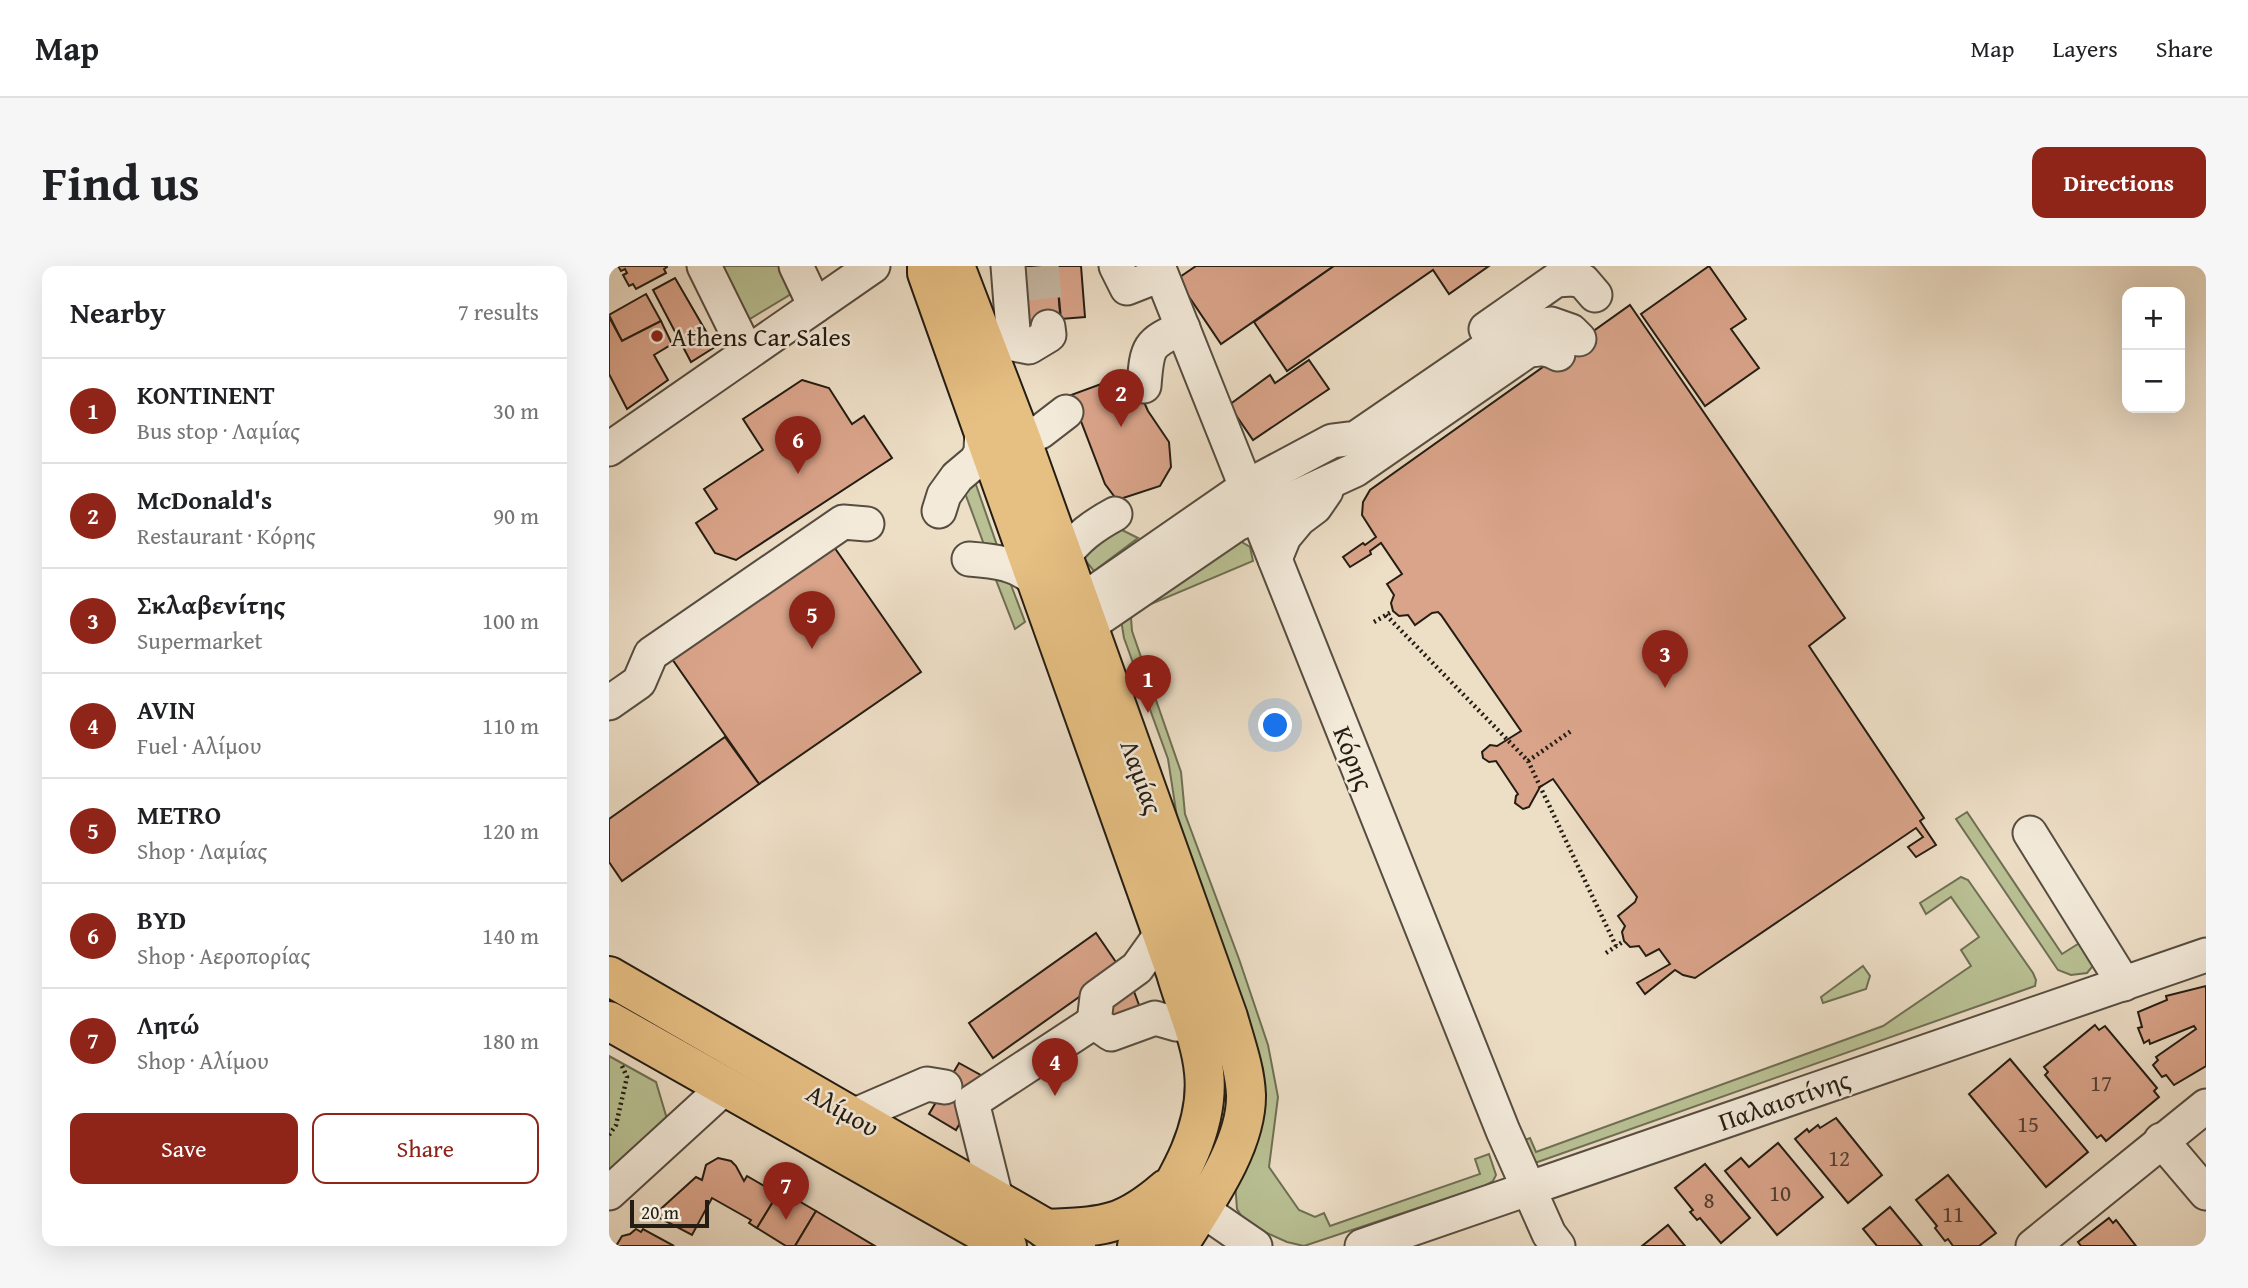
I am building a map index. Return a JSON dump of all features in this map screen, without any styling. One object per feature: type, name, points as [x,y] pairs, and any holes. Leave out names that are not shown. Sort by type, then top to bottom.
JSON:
[{"type":"main road","name":"Λαμίας","points":[[927,266],[926,273],[982,427],[1050,569],[1084,614],[1228,1017],[1240,1059],[1245,1095],[1244,1115],[1231,1152],[1178,1246]]},
{"type":"main road","name":"Λαμίας","points":[[955,266],[998,341],[1050,569],[1162,933],[1173,1021],[1203,1066],[1203,1107],[1194,1141],[1137,1246]]},
{"type":"main road","name":"Αλίμου","points":[[609,975],[1060,1237]]},
{"type":"main road","name":"Αλίμου","points":[[613,1038],[725,1087],[1007,1246]]},
{"type":"main road","points":[[1060,1237],[1088,1227],[1118,1221],[1149,1204],[1173,1184]]},
{"type":"street","points":[[704,266],[747,354]]},
{"type":"street","points":[[796,266],[815,306]]},
{"type":"street","points":[[609,449],[873,266]]},
{"type":"street","points":[[1008,266],[998,341],[1028,347],[1049,335],[1048,327]]},
{"type":"street","points":[[1116,266],[1127,288],[1160,272]]},
{"type":"street","name":"Κόρης","points":[[1160,272],[1528,1189],[1549,1234],[1558,1246]]},
{"type":"street","points":[[1084,614],[1237,524],[1252,502],[1332,441],[1350,423],[1556,280],[1584,281],[1595,295]]},
{"type":"street","points":[[1123,357],[1141,334],[1163,314],[1179,319]]},
{"type":"street","points":[[1144,386],[1150,349],[1156,339],[1179,319]]},
{"type":"street","points":[[1252,502],[1333,480],[1355,470],[1527,351],[1569,347],[1571,331],[1551,324],[1515,329],[1356,438],[1332,441]]},
{"type":"street","points":[[1020,437],[1040,432],[1066,412]]},
{"type":"street","points":[[939,511],[944,495],[981,452],[982,427]]},
{"type":"street","points":[[1275,559],[1284,537],[1299,519],[1315,507],[1333,480],[1332,441]]},
{"type":"street","points":[[969,559],[1015,566],[1027,572],[1050,569],[1091,527],[1115,514]]},
{"type":"street","points":[[609,702],[639,682],[651,654],[843,522],[867,524]]},
{"type":"street","points":[[2030,833],[2124,984]]},
{"type":"street","points":[[1094,1021],[1097,997],[1137,968],[1162,933]]},
{"type":"street","name":"Παλαιστίνης","points":[[1362,1246],[2206,955]]},
{"type":"street","points":[[1094,1021],[1111,1034],[1173,1021],[1137,968]]},
{"type":"street","points":[[853,1116],[927,1084],[959,1095],[1094,1021]]},
{"type":"street","points":[[609,1193],[725,1087]]},
{"type":"street","points":[[959,1095],[997,1202]]},
{"type":"street","points":[[2033,1246],[2206,1106]]},
{"type":"street","points":[[2161,1140],[2206,1193]]},
{"type":"street","points":[[1201,1209],[1255,1246]]},
{"type":"path","points":[[1374,622],[1393,611]]},
{"type":"path","points":[[1386,615],[1528,761],[1616,946]]},
{"type":"path","points":[[1528,761],[1571,731]]},
{"type":"path","points":[[1606,953],[1624,941]]},
{"type":"path","points":[[609,1135],[616,1125],[627,1077],[613,1038]]},
{"type":"green space","points":[[711,266],[785,266],[796,291],[740,325]]},
{"type":"green space","points":[[974,479],[1000,554],[986,550],[965,493]]},
{"type":"green space","points":[[1110,524],[1138,538],[1094,571],[1079,552]]},
{"type":"green space","points":[[1235,538],[1250,547],[1253,561],[1139,609],[1131,618],[1132,631],[1181,772],[1185,814],[1268,1045],[1278,1097],[1269,1167],[1299,1210],[1315,1217],[1324,1213],[1330,1226],[1480,1174],[1475,1159],[1489,1154],[1496,1175],[1493,1181],[1484,1186],[1304,1246],[1287,1242],[1256,1228],[1243,1219],[1237,1209],[1235,1182],[1254,1153],[1260,1132],[1265,1092],[1263,1069],[1247,1013],[1178,824],[1168,759],[1124,638],[1121,620]]},
{"type":"green space","points":[[1008,577],[1025,622],[1015,629],[996,580]]},
{"type":"green space","points":[[1967,812],[2062,954],[2081,942],[2092,958],[2092,967],[2087,973],[2071,975],[2058,970],[1956,819]]},
{"type":"green space","points":[[1961,877],[1968,880],[2033,973],[2035,986],[1532,1164],[1517,1143],[1530,1138],[1536,1152],[1883,1026],[1971,966],[1961,950],[1979,937],[1951,897],[1926,914],[1920,903]]},
{"type":"green space","points":[[1863,966],[1870,976],[1866,989],[1823,1003],[1821,997]]},
{"type":"green space","points":[[609,1056],[656,1082],[667,1119],[609,1170]]},
{"type":"building","points":[[618,266],[667,267],[664,269],[666,273],[636,289],[633,284],[629,286],[623,275],[627,273],[625,269],[621,271]]},
{"type":"building","points":[[1017,266],[1056,266],[1061,325],[1022,329]]},
{"type":"building","points":[[1056,266],[1081,266],[1085,317],[1061,319]]},
{"type":"building","points":[[1196,266],[1334,266],[1221,344],[1177,279]]},
{"type":"building","points":[[1334,266],[1489,266],[1449,294],[1433,270],[1287,371],[1254,322]]},
{"type":"building","points":[[1709,266],[1746,319],[1731,329],[1759,368],[1705,406],[1641,314]]},
{"type":"building","points":[[675,278],[715,347],[691,362],[653,290]]},
{"type":"building","points":[[646,294],[661,321],[622,341],[609,315]]},
{"type":"building","points":[[1630,305],[1845,618],[1809,646],[1924,818],[1920,821],[1936,845],[1916,857],[1908,847],[1923,837],[1916,828],[1695,978],[1675,970],[1645,994],[1637,983],[1670,964],[1659,949],[1646,956],[1639,946],[1630,947],[1624,941],[1622,932],[1625,926],[1618,916],[1635,902],[1637,897],[1553,779],[1540,787],[1529,807],[1523,809],[1515,803],[1518,794],[1496,761],[1489,762],[1483,758],[1482,752],[1490,745],[1497,746],[1521,731],[1438,612],[1415,625],[1408,615],[1399,616],[1393,611],[1391,603],[1394,595],[1387,584],[1402,574],[1381,543],[1370,551],[1371,554],[1350,567],[1343,557],[1376,537],[1362,515],[1363,502],[1370,490]]},
{"type":"building","points":[[609,317],[622,341],[661,321],[672,344],[654,355],[668,380],[627,409],[609,374]]},
{"type":"building","points":[[1309,360],[1329,389],[1253,440],[1229,405],[1270,375],[1275,383]]},
{"type":"building","points":[[1131,373],[1148,411],[1169,442],[1171,467],[1160,486],[1117,500],[1105,484],[1071,395]]},
{"type":"building","points":[[802,380],[829,388],[852,424],[864,416],[892,458],[736,560],[715,553],[696,523],[717,509],[704,489],[763,450],[743,419]]},
{"type":"building","points":[[832,544],[921,672],[759,784],[670,656]]},
{"type":"building","points":[[725,737],[759,784],[622,881],[609,862],[609,819]]},
{"type":"building","points":[[1096,933],[1120,968],[993,1058],[969,1023]]},
{"type":"building","points":[[1132,986],[1143,1016],[1113,1027],[1102,997]]},
{"type":"building","points":[[2206,986],[2206,1066],[2174,1085],[2166,1075],[2162,1077],[2153,1065],[2158,1060],[2156,1057],[2196,1029],[2194,1026],[2150,1044],[2149,1040],[2144,1043],[2138,1028],[2142,1027],[2138,1012],[2167,1000],[2166,996]]},
{"type":"building","points":[[2095,1025],[2099,1030],[2105,1026],[2157,1088],[2154,1091],[2159,1097],[2106,1141],[2101,1135],[2097,1138],[2045,1075],[2048,1072],[2044,1067]]},
{"type":"building","points":[[2010,1059],[2088,1152],[2046,1187],[1969,1094]]},
{"type":"building","points":[[959,1063],[986,1078],[956,1130],[929,1114]]},
{"type":"building","points":[[1836,1118],[1882,1175],[1848,1203],[1795,1139],[1807,1129],[1809,1132],[1818,1125],[1820,1128]]},
{"type":"building","points":[[1778,1143],[1823,1197],[1777,1235],[1725,1171],[1741,1158],[1749,1167]]},
{"type":"building","points":[[718,1158],[731,1161],[744,1181],[747,1176],[778,1194],[757,1228],[749,1223],[751,1220],[712,1198],[692,1235],[654,1215],[696,1177],[702,1180],[706,1165]]},
{"type":"building","points":[[1705,1164],[1750,1218],[1721,1243],[1700,1218],[1697,1220],[1690,1212],[1693,1210],[1675,1188]]},
{"type":"building","points":[[1948,1175],[1996,1233],[1979,1246],[1953,1246],[1948,1239],[1945,1241],[1935,1228],[1937,1226],[1916,1200]]},
{"type":"building","points":[[780,1190],[816,1211],[795,1246],[786,1246],[757,1228]]},
{"type":"building","points":[[1890,1207],[1922,1246],[1877,1246],[1863,1229]]},
{"type":"building","points":[[816,1211],[875,1246],[795,1246]]},
{"type":"building","points":[[2109,1218],[2113,1223],[2116,1220],[2136,1246],[2081,1246],[2078,1242]]},
{"type":"building","points":[[1668,1225],[1685,1246],[1642,1246]]},
{"type":"building","points":[[636,1229],[641,1232],[643,1229],[674,1246],[616,1246],[622,1236]]},
{"type":"tunnel","points":[[1042,266],[1048,327]]},
{"type":"place","name":"Athens Car Sales","points":[[657,336]]},
{"type":"place","name":"McDonald's","points":[[1121,427]]},
{"type":"place","name":"BYD","points":[[798,474]]},
{"type":"place","name":"METRO","points":[[812,649]]},
{"type":"place","name":"Σκλαβενίτης","points":[[1665,688]]},
{"type":"place","name":"ΚΟΝΤΙΝΕΝΤ","points":[[1148,713]]},
{"type":"place","name":"AVIN","points":[[1055,1096]]},
{"type":"place","name":"Λητώ","points":[[786,1220]]}]
